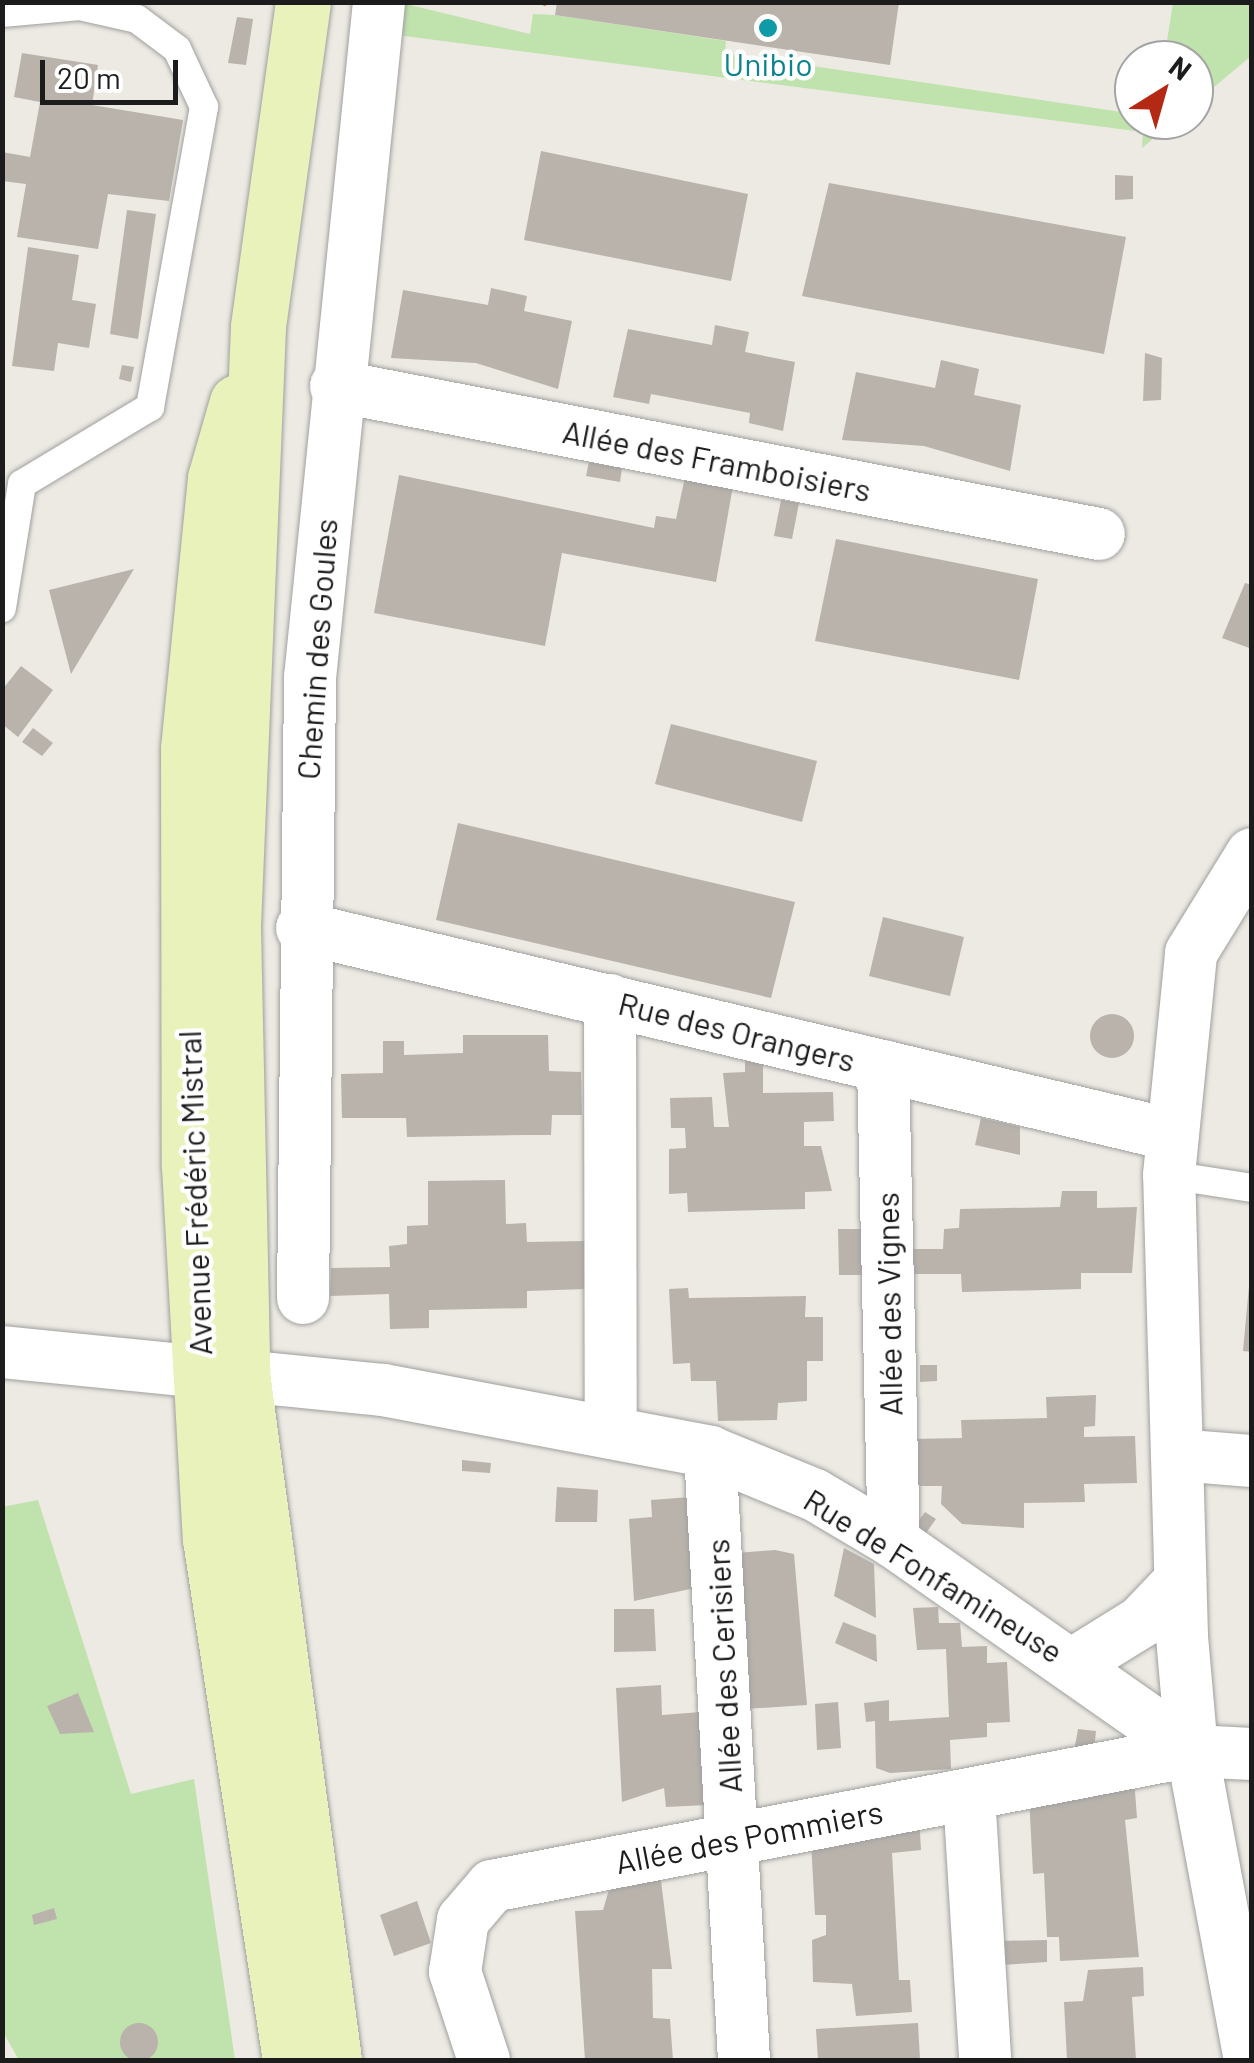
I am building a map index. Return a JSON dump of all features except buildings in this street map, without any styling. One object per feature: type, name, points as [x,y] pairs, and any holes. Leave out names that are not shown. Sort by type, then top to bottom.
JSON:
[{"type":"main road","name":"Avenue Frédéric Mistral","points":[[290,2060],[210,1539],[220,1371],[233,927],[258,327],[304,2]]},
{"type":"main road","name":"Avenue Frédéric Mistral","points":[[220,1371],[334,2060]]},
{"type":"street","name":"Chemin des Goules","points":[[303,1298],[302,928],[310,678],[336,386],[379,2]]},
{"type":"street","name":"Allée des Framboisiers","points":[[336,386],[1098,534]]},
{"type":"street","points":[[1250,2060],[1192,1752],[1180,1581],[1171,1155],[1191,953],[1252,854]]},
{"type":"street","name":"Rue des Orangers","points":[[302,928],[883,1066],[1171,1155]]},
{"type":"street","points":[[610,1000],[611,1432]]},
{"type":"street","name":"Allée des Vignes","points":[[883,1066],[894,1542]]},
{"type":"street","name":"Rue de Fonfamineuse","points":[[2,1352],[220,1371],[611,1432],[710,1452],[815,1495],[894,1542],[1088,1674],[1192,1752]]},
{"type":"street","name":"Allée des Cerisiers","points":[[710,1452],[744,2060]]},
{"type":"street","points":[[1177,1455],[1252,1461]]},
{"type":"street","points":[[1088,1674],[1180,1581]]},
{"type":"street","points":[[1088,1674],[1182,1636]]},
{"type":"street","points":[[1192,1752],[1252,1754]]},
{"type":"street","name":"Allée des Pommiers","points":[[484,2060],[455,1972],[463,1920],[492,1886],[1192,1752]]},
{"type":"street","points":[[970,1794],[985,2060]]},
{"type":"lane","points":[[2,13],[80,6],[137,19],[177,49],[204,107],[150,407],[22,484],[2,608]]},
{"type":"lane","points":[[1171,1155],[1252,1188]]},
{"type":"green space","points":[[402,3],[530,34],[533,14],[555,15],[726,41],[725,53],[1114,111],[1114,128],[397,35]]},
{"type":"green space","points":[[1173,3],[1251,3],[1251,56],[1214,87],[1214,40],[1167,40]]},
{"type":"green space","points":[[38,1500],[131,1794],[194,1779],[235,2060],[19,2060],[3,2032],[2,1507]]},
{"type":"place","name":"Unibio","points":[[768,28]]}]
